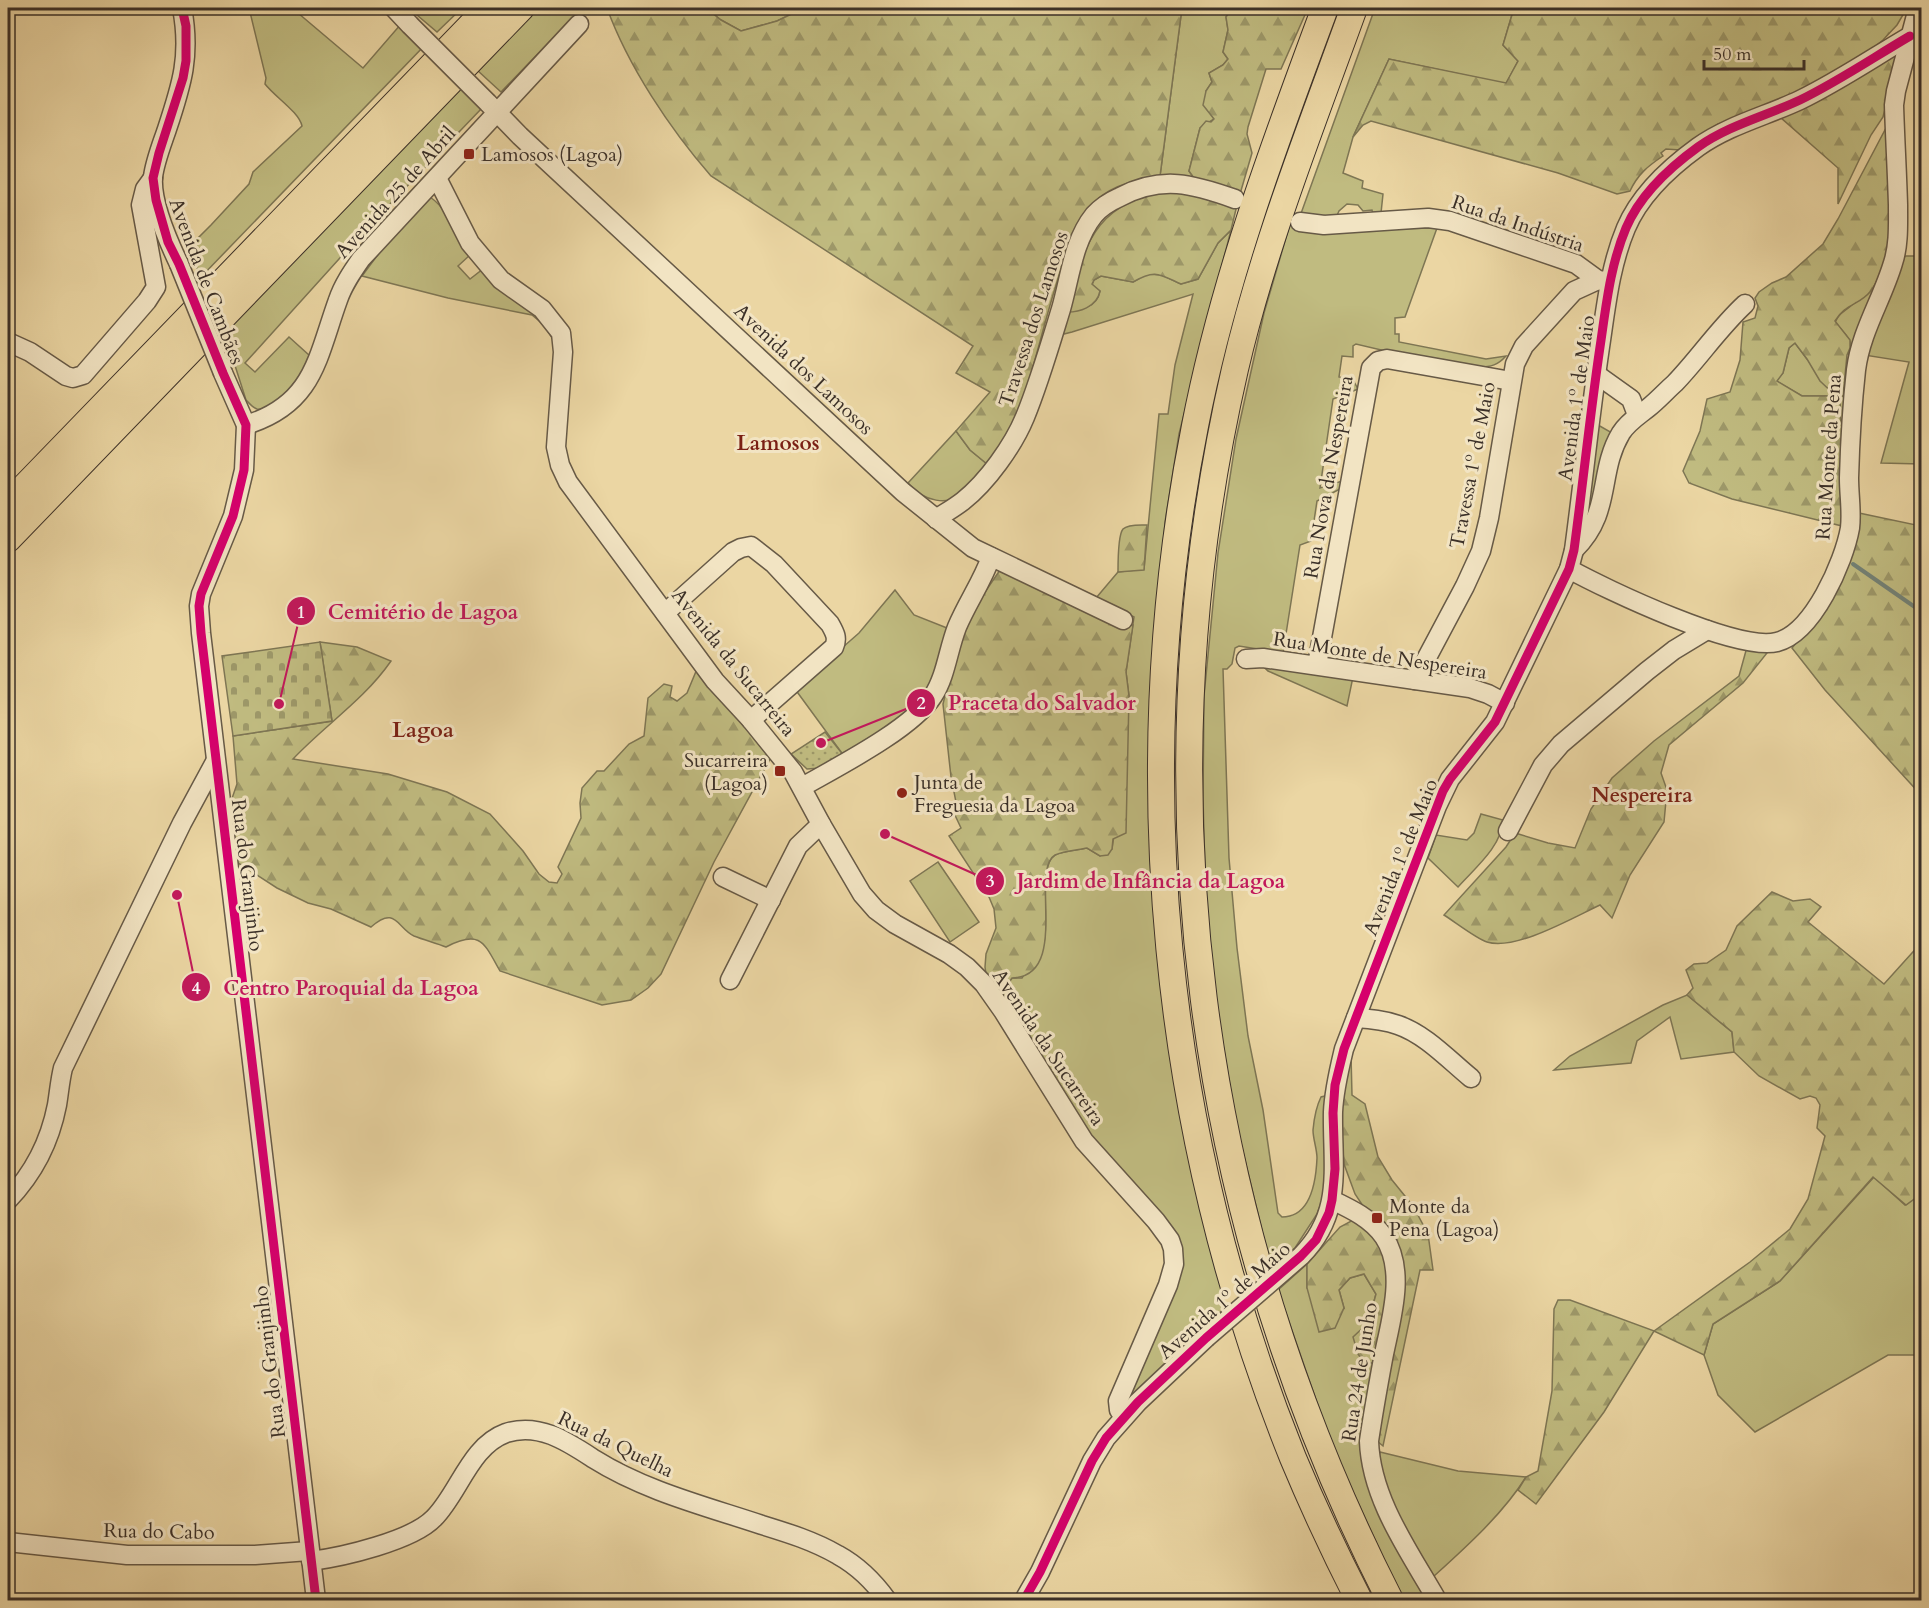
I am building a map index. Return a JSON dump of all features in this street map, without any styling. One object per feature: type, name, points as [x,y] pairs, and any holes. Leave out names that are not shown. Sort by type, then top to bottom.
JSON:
[{"type":"highway","points":[[8,504],[488,8]]},
{"type":"highway","points":[[8,539],[521,8]]},
{"type":"highway","points":[[1325,8],[1252,207],[1221,315],[1195,425],[1177,532],[1168,614],[1162,714],[1161,820],[1166,909],[1176,1008],[1189,1092],[1211,1199],[1238,1298],[1270,1394],[1310,1498],[1359,1600]]},
{"type":"highway","points":[[1354,8],[1281,208],[1247,325],[1223,425],[1205,536],[1194,639],[1189,818],[1195,929],[1202,998],[1220,1111],[1242,1211],[1268,1304],[1298,1393],[1340,1498],[1390,1600]]},
{"type":"street","name":"Avenida de Cambães","points":[[182,8],[186,26],[186,61],[153,178],[159,212],[168,242],[246,425]]},
{"type":"street","name":"Avenida dos Lamosos","points":[[394,8],[492,108],[903,492],[958,538],[991,557],[1123,620]]},
{"type":"street","name":"Rua Monte da Pena","points":[[1569,569],[1632,600],[1707,630],[1756,643],[1777,642],[1791,636],[1829,588],[1846,546],[1850,526],[1850,448],[1857,361],[1865,332],[1890,274],[1897,249],[1894,105],[1918,8]]},
{"type":"street","name":"Avenida 25 de Abril","points":[[246,425],[259,421],[278,410],[299,393],[310,378],[319,359],[339,298],[361,259],[437,178],[492,108],[579,24]]},
{"type":"street","name":"Avenida 1º de Maio","points":[[1024,1600],[1092,1461],[1106,1438],[1124,1417],[1206,1338],[1301,1256],[1316,1239],[1329,1213],[1335,1169],[1333,1113],[1335,1085],[1344,1049],[1443,791],[1495,722],[1569,569],[1574,550],[1596,374],[1604,281],[1626,226],[1641,201],[1657,182],[1682,159],[1716,135],[1767,115],[1833,82],[1910,36]]},
{"type":"street","points":[[8,342],[30,352],[66,376],[73,378],[83,375],[147,302],[156,287],[141,205],[145,189],[153,178]]},
{"type":"street","name":"Avenida da Sucarreira","points":[[437,178],[470,243],[501,280],[542,309],[561,333],[563,352],[556,447],[560,465],[568,482],[715,681],[751,720],[793,772],[862,894],[876,910],[895,924],[949,954],[967,967],[984,984],[1084,1140],[1170,1240],[1174,1264],[1168,1285],[1118,1401],[1119,1410],[1124,1417]]},
{"type":"street","name":"Travessa dos Lamosos","points":[[936,519],[963,501],[1014,440],[1032,397],[1061,308],[1080,239],[1095,214],[1109,203],[1130,192],[1154,185],[1174,183],[1198,185],[1234,198]]},
{"type":"street","name":"Rua da Indústria","points":[[1300,222],[1324,225],[1428,218],[1450,221],[1576,264],[1604,281]]},
{"type":"street","name":"Travessa 1º de Maio","points":[[1415,680],[1481,551],[1489,518],[1515,364],[1524,346],[1574,291],[1604,281]]},
{"type":"street","points":[[1574,550],[1587,536],[1596,519],[1603,499],[1612,450],[1622,431],[1676,381],[1745,304]]},
{"type":"street","name":"Rua Nova da Nespereira","points":[[1317,665],[1371,368],[1378,361],[1387,359],[1512,381]]},
{"type":"street","points":[[1596,374],[1631,399],[1637,415]]},
{"type":"street","name":"Rua do Granjinho","points":[[246,425],[244,470],[233,516],[205,582],[199,606],[215,762],[316,1600]]},
{"type":"street","points":[[665,613],[733,552],[751,546],[774,564],[830,624],[837,641],[834,647],[751,720]]},
{"type":"street","points":[[802,787],[837,769],[890,735],[925,707],[938,686],[955,633],[991,557]]},
{"type":"street","points":[[1508,831],[1543,765],[1561,744],[1656,664],[1707,630]]},
{"type":"street","name":"Rua Monte de Nespereira","points":[[1246,659],[1263,658],[1470,688],[1488,694],[1505,704]]},
{"type":"street","points":[[8,1200],[24,1181],[42,1151],[56,1108],[63,1068],[182,824],[215,762]]},
{"type":"street","points":[[730,980],[798,846],[821,825]]},
{"type":"street","points":[[723,877],[771,900]]},
{"type":"street","points":[[1356,1018],[1399,1025],[1414,1032],[1471,1078]]},
{"type":"street","name":"Rua 24 de Junho","points":[[1332,1200],[1353,1210],[1372,1224],[1384,1238],[1392,1256],[1395,1279],[1394,1298],[1369,1441],[1369,1454],[1371,1469],[1387,1511],[1437,1600]]},
{"type":"street","name":"Rua da Quelha","points":[[310,1556],[347,1554],[424,1526],[441,1509],[487,1444],[503,1434],[524,1430],[549,1433],[565,1440],[616,1472],[652,1489],[821,1546],[852,1564],[874,1584],[887,1600]]},
{"type":"street","name":"Rua do Cabo","points":[[8,1542],[128,1555],[310,1556]]},
{"type":"green space","points":[[249,8],[303,8],[298,13],[363,68],[401,24],[425,45],[201,277],[188,248],[249,184],[253,172],[302,126],[296,115],[265,84],[266,78]]},
{"type":"green space","points":[[414,8],[462,8],[437,32],[417,15]]},
{"type":"green space","points":[[537,8],[582,8],[501,92],[477,70]]},
{"type":"green space","points":[[607,8],[706,8],[741,31],[777,21],[804,8],[1182,8],[1160,176],[1141,179],[1105,193],[1091,206],[1081,222],[1060,273],[1017,415],[1006,438],[987,464],[970,450],[956,431],[990,392],[956,373],[973,346],[711,176],[680,138],[638,74]]},
{"type":"green space","points":[[706,8],[804,8],[777,21],[741,31]]},
{"type":"green space","points":[[1182,8],[1232,8],[1226,17],[1228,30],[1223,52],[1228,59],[1223,65],[1209,73],[1212,82],[1206,91],[1210,112],[1214,119],[1200,128],[1189,171],[1194,178],[1160,176]]},
{"type":"green space","points":[[1232,8],[1308,8],[1281,69],[1266,69],[1248,127],[1247,134],[1252,153],[1240,194],[1194,178],[1189,171],[1200,128],[1206,121],[1211,122],[1214,119],[1203,105],[1206,91],[1212,82],[1209,73],[1223,65],[1228,59],[1223,52],[1228,30],[1226,17]]},
{"type":"green space","points":[[1375,8],[1514,8],[1503,45],[1518,61],[1506,84],[1389,59],[1353,137],[1343,173],[1363,181],[1362,188],[1383,194],[1381,213],[1373,214],[1372,210],[1363,211],[1358,205],[1347,204],[1339,211],[1335,220],[1299,219]]},
{"type":"green space","points":[[1514,8],[1907,8],[1897,25],[1862,57],[1803,93],[1744,118],[1718,124],[1680,150],[1666,149],[1661,153],[1663,156],[1640,175],[1630,191],[1617,194],[1558,173],[1371,121],[1363,125],[1353,137],[1389,59],[1506,83],[1518,61],[1503,45]]},
{"type":"green space","points":[[1890,50],[1898,57],[1883,117],[1871,135],[1838,204],[1838,168],[1780,117]]},
{"type":"green space","points":[[461,86],[482,108],[367,228],[245,363],[255,372],[289,337],[310,356],[296,381],[281,398],[264,408],[254,408],[246,400],[224,331]]},
{"type":"green space","points":[[1886,128],[1891,191],[1890,234],[1880,275],[1870,292],[1843,311],[1835,321],[1850,340],[1843,396],[1837,397],[1820,381],[1795,343],[1789,348],[1783,373],[1777,381],[1802,396],[1829,396],[1840,404],[1844,434],[1842,526],[1732,499],[1689,483],[1683,471],[1700,431],[1707,399],[1730,392],[1740,360],[1743,322],[1755,318],[1758,306],[1755,298],[1759,292],[1772,283],[1786,277],[1823,244]]},
{"type":"green space","points":[[1170,191],[1191,192],[1237,205],[1231,230],[1218,243],[1198,279],[1181,284],[1157,274],[1147,275],[1133,282],[1101,276],[1092,284],[1100,291],[1091,305],[1081,310],[1064,312],[1087,248],[1096,231],[1108,217],[1124,205],[1144,197]]},
{"type":"green space","points":[[430,197],[448,216],[470,255],[458,266],[470,279],[483,269],[552,328],[556,344],[544,325],[532,315],[448,298],[362,276],[388,241]]},
{"type":"green space","points":[[1297,222],[1382,229],[1437,228],[1405,317],[1395,318],[1395,334],[1399,334],[1399,342],[1486,359],[1506,356],[1494,365],[1479,367],[1394,353],[1356,344],[1353,346],[1353,357],[1342,356],[1339,377],[1353,380],[1358,389],[1333,399],[1320,488],[1342,481],[1340,489],[1317,501],[1311,541],[1300,545],[1283,653],[1239,646],[1235,648],[1232,664],[1227,669],[1223,669],[1229,858],[1237,948],[1248,1036],[1263,1110],[1278,1213],[1282,1217],[1300,1211],[1310,1196],[1317,1158],[1313,1133],[1314,1122],[1319,1101],[1325,1096],[1328,1180],[1322,1200],[1317,1214],[1295,1248],[1272,1272],[1236,1123],[1218,1014],[1206,905],[1203,799],[1204,696],[1218,553],[1236,439],[1264,313],[1290,224]]},
{"type":"green space","points":[[1231,230],[1179,434],[1165,522],[1153,673],[1150,770],[1151,854],[1156,923],[1229,1304],[1131,1398],[1128,1397],[1178,1238],[1173,1228],[1088,1135],[998,989],[1005,988],[1012,978],[1022,978],[1043,947],[1046,925],[1045,883],[1050,861],[1055,855],[1066,852],[1087,848],[1100,856],[1112,849],[1126,750],[1129,696],[1126,672],[1134,617],[1096,598],[1118,572],[1144,569],[1159,414],[1168,414],[1175,365],[1193,294],[1060,335],[1064,312],[1091,305],[1100,291],[1092,285],[1094,280],[1101,276],[1133,282],[1147,274],[1162,275],[1181,284],[1198,279],[1218,243]]},
{"type":"green space","points":[[1905,256],[1921,256],[1921,464],[1881,463],[1909,362],[1864,355]]},
{"type":"green space","points":[[1887,257],[1844,434],[1840,417],[1841,410],[1829,396],[1802,396],[1776,381],[1783,373],[1789,348],[1795,343],[1807,359],[1847,368],[1850,342],[1835,322],[1841,313],[1861,296]]},
{"type":"green space","points":[[1598,425],[1614,434],[1591,517],[1586,512]]},
{"type":"green space","points":[[956,431],[970,450],[987,464],[970,488],[960,496],[944,501],[928,498],[908,483]]},
{"type":"green space","points":[[1859,513],[1921,526],[1921,795],[1825,690],[1792,648],[1828,602],[1846,570],[1857,534]]},
{"type":"green space","points":[[1147,525],[1144,570],[1118,572],[1121,532],[1125,527]]},
{"type":"green space","points":[[1000,570],[1126,627],[1133,625],[1126,672],[1129,696],[1126,833],[1113,839],[1112,849],[1108,855],[1100,856],[1087,848],[1055,855],[1048,865],[1045,942],[1040,960],[1030,973],[1012,978],[1005,988],[998,989],[986,974],[985,967],[986,954],[996,928],[994,909],[989,897],[949,836],[961,828],[953,811],[957,807],[951,777],[943,704],[970,614]]},
{"type":"green space","points":[[895,590],[914,615],[947,628],[937,669],[925,694],[916,705],[893,724],[844,756],[795,689],[859,633]]},
{"type":"green space","points":[[320,642],[357,647],[391,661],[357,700],[293,759],[388,774],[447,792],[490,814],[523,851],[539,874],[549,882],[557,883],[562,874],[558,867],[581,818],[582,788],[597,771],[604,771],[629,744],[644,736],[648,698],[664,684],[672,686],[670,697],[677,701],[687,693],[697,669],[771,757],[714,862],[661,974],[648,988],[631,1000],[602,1005],[500,971],[485,946],[474,939],[467,939],[446,947],[414,936],[391,918],[379,921],[371,927],[331,909],[308,903],[277,888],[235,861],[228,810],[237,784],[233,736],[332,721]]},
{"type":"green space","points":[[320,642],[332,721],[233,736],[222,656]]},
{"type":"green space","points":[[1747,647],[1767,653],[1743,683],[1669,745],[1661,773],[1667,790],[1664,822],[1630,875],[1612,918],[1600,905],[1545,931],[1513,942],[1499,943],[1483,940],[1444,915],[1506,847],[1515,833],[1575,848],[1591,809],[1612,778],[1654,741],[1739,676]]},
{"type":"green space","points":[[1267,665],[1353,677],[1347,706],[1268,671],[1264,667]]},
{"type":"green space","points":[[825,732],[844,756],[821,768],[807,769],[791,754]]},
{"type":"green space","points":[[1481,814],[1503,820],[1501,830],[1493,848],[1458,887],[1428,858],[1436,835],[1467,840],[1474,833]]},
{"type":"green space","points":[[938,862],[979,922],[950,942],[910,881]]},
{"type":"green space","points":[[1772,892],[1793,901],[1810,899],[1821,907],[1808,922],[1884,984],[1921,943],[1921,1194],[1906,1205],[1873,1177],[1780,1281],[1713,1324],[1704,1355],[1654,1331],[1750,1262],[1790,1229],[1808,1199],[1825,1136],[1817,1128],[1820,1105],[1816,1098],[1810,1096],[1800,1099],[1759,1076],[1734,1052],[1732,1032],[1687,995],[1693,988],[1686,970],[1694,964],[1707,963],[1726,950],[1737,926]]},
{"type":"green space","points":[[1687,995],[1732,1032],[1734,1052],[1681,1059],[1670,1017],[1637,1041],[1631,1063],[1554,1070],[1570,1056],[1663,1005]]},
{"type":"green space","points":[[1351,1055],[1352,1095],[1365,1104],[1378,1157],[1392,1180],[1413,1206],[1428,1234],[1433,1270],[1420,1270],[1383,1446],[1377,1441],[1400,1289],[1377,1218],[1363,1206],[1355,1194],[1344,1164],[1341,1125],[1342,1096]]},
{"type":"green space","points":[[1874,1177],[1905,1205],[1921,1194],[1921,1355],[1888,1355],[1755,1432],[1718,1395],[1704,1355],[1713,1324],[1780,1281]]},
{"type":"green space","points":[[1353,1220],[1373,1231],[1387,1263],[1388,1288],[1377,1363],[1364,1363],[1358,1354],[1353,1337],[1368,1323],[1376,1294],[1364,1274],[1350,1278],[1339,1290],[1344,1308],[1335,1328],[1319,1332],[1307,1288],[1307,1264],[1340,1227]]},
{"type":"green space","points":[[1307,1264],[1307,1288],[1344,1308],[1339,1290],[1350,1278],[1364,1274],[1376,1294],[1368,1323],[1377,1363],[1361,1444],[1364,1470],[1370,1489],[1428,1600],[1405,1600],[1391,1575],[1332,1446],[1278,1290]]},
{"type":"green space","points":[[1558,1300],[1570,1300],[1654,1331],[1604,1412],[1536,1504],[1518,1490],[1526,1477],[1538,1471],[1552,1391],[1554,1309]]},
{"type":"green space","points":[[1380,1452],[1458,1471],[1526,1477],[1495,1517],[1433,1577],[1399,1518],[1377,1462]]},
{"type":"waterway","points":[[1853,564],[1922,612]]},
{"type":"cycle path","points":[[182,8],[186,26],[186,61],[153,178],[156,200],[168,242],[246,425],[244,470],[233,516],[201,594],[199,606],[316,1600]]},
{"type":"cycle path","points":[[1024,1600],[1040,1572],[1092,1461],[1106,1438],[1138,1402],[1206,1338],[1301,1256],[1316,1240],[1329,1213],[1335,1169],[1333,1113],[1335,1085],[1344,1049],[1443,791],[1495,722],[1569,569],[1574,550],[1609,287],[1616,257],[1632,216],[1656,183],[1676,164],[1710,139],[1814,93],[1910,36]]},
{"type":"place","name":"Lamosos (Lagoa)","points":[[469,154]]},
{"type":"place","name":"Cemitério de Lagoa","points":[[279,704]]},
{"type":"place","name":"Praceta do Salvador","points":[[821,743]]},
{"type":"place","name":"Sucarreira (Lagoa)","points":[[780,771]]},
{"type":"place","name":"Junta de Freguesia da Lagoa","points":[[902,793]]},
{"type":"place","name":"Jardim de Infância da Lagoa","points":[[885,834]]},
{"type":"place","name":"Centro Paroquial da Lagoa","points":[[177,895]]},
{"type":"place","name":"Monte da Pena (Lagoa)","points":[[1377,1218]]},
{"type":"district","name":"Lamosos","points":[[778,443]]},
{"type":"district","name":"Lagoa","points":[[423,729]]},
{"type":"district","name":"Nespereira","points":[[1642,795]]}]
